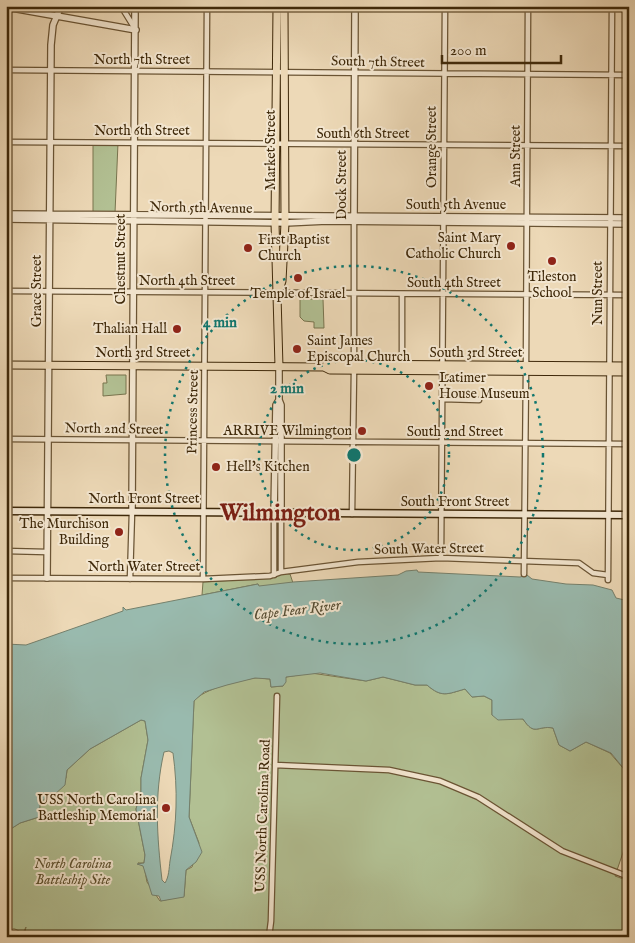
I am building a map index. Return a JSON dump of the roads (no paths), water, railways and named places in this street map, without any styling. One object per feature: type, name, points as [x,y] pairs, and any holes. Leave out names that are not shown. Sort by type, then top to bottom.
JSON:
[{"type":"main road","name":"Market Street","points":[[277,6],[281,72]]},
{"type":"main road","name":"Market Street","points":[[279,367],[275,214],[280,145],[284,6]]},
{"type":"main road","name":"Market Street","points":[[278,293],[282,281],[285,223],[280,145]]},
{"type":"main road","name":"North 3rd Street","points":[[6,365],[279,367]]},
{"type":"main road","name":"South 3rd Street","points":[[279,367],[324,368],[330,370],[402,365],[442,368]]},
{"type":"main road","name":"South 3rd Street","points":[[354,367],[609,369],[629,366]]},
{"type":"main road","name":"South 3rd Street","points":[[609,369],[629,372]]},
{"type":"main road","name":"North Front Street","points":[[6,511],[278,513]]},
{"type":"main road","name":"South Front Street","points":[[278,513],[629,515]]},
{"type":"street","name":"Grace Street","points":[[46,578],[52,33],[61,6]]},
{"type":"street","points":[[121,6],[136,30]]},
{"type":"street","name":"Chestnut Street","points":[[132,512],[135,6]]},
{"type":"street","name":"Princess Street","points":[[203,579],[207,6]]},
{"type":"street","name":"Dock Street","points":[[352,514],[355,6]]},
{"type":"street","name":"Orange Street","points":[[441,558],[445,6]]},
{"type":"street","name":"Ann Street","points":[[524,574],[528,6]]},
{"type":"street","name":"Nun Street","points":[[579,563],[593,573],[608,577],[612,6]]},
{"type":"street","points":[[6,7],[136,30]]},
{"type":"street","name":"North 7th Street","points":[[6,70],[281,72]]},
{"type":"street","name":"South 7th Street","points":[[281,72],[629,75]]},
{"type":"street","name":"North 6th Street","points":[[6,142],[280,145]]},
{"type":"street","name":"South 6th Street","points":[[280,145],[629,146]]},
{"type":"street","points":[[6,214],[50,216]]},
{"type":"street","name":"North 5th Avenue","points":[[205,218],[284,214]]},
{"type":"street","name":"South 5th Avenue","points":[[284,214],[354,220]]},
{"type":"street","points":[[6,219],[50,216]]},
{"type":"street","name":"North 5th Avenue","points":[[50,216],[205,218],[285,223]]},
{"type":"street","name":"South 5th Avenue","points":[[610,221],[629,218]]},
{"type":"street","name":"South 5th Avenue","points":[[285,223],[354,220],[527,220],[610,221],[629,224]]},
{"type":"street","name":"North 4th Street","points":[[6,291],[278,293]]},
{"type":"street","name":"South 4th Street","points":[[278,293],[629,295]]},
{"type":"street","points":[[402,294],[402,365]]},
{"type":"street","name":"Market Street","points":[[279,367],[279,400],[282,405],[278,442],[278,513],[281,572]]},
{"type":"street","points":[[442,399],[479,400]]},
{"type":"street","name":"North 2nd Street","points":[[6,440],[278,442]]},
{"type":"street","name":"South 2nd Street","points":[[278,442],[629,444]]},
{"type":"street","points":[[130,579],[132,512]]},
{"type":"street","name":"Market Street","points":[[274,575],[278,513]]},
{"type":"street","points":[[6,551],[47,552]]},
{"type":"street","name":"South Water Street","points":[[281,572],[358,562],[441,558],[579,563]]},
{"type":"street","name":"North Water Street","points":[[6,578],[203,579],[274,575],[281,572]]},
{"type":"street","name":"USS North Carolina Road","points":[[268,937],[271,921],[277,696]]},
{"type":"street","points":[[275,765],[389,770],[440,781],[478,797],[562,851],[629,877]]},
{"type":"water","name":"Cape Fear River","points":[[417,570],[418,572],[520,577],[527,575],[532,579],[566,584],[593,585],[612,590],[616,598],[629,601],[629,775],[611,753],[586,742],[570,751],[559,745],[553,728],[530,728],[523,719],[498,720],[492,715],[492,700],[484,696],[472,697],[465,689],[445,694],[437,692],[427,685],[415,685],[383,677],[366,681],[320,673],[286,677],[286,682],[283,686],[271,687],[270,679],[255,678],[204,692],[194,701],[189,817],[202,852],[196,862],[186,870],[184,897],[161,901],[159,896],[152,895],[143,866],[137,864],[144,863],[145,855],[136,809],[141,792],[141,778],[148,740],[145,721],[141,720],[90,749],[67,770],[65,785],[53,796],[49,794],[40,804],[39,817],[20,823],[6,832],[6,644],[26,645],[123,611],[123,607],[126,610],[258,584],[259,586],[398,575],[406,571]],"holes":[[[169,751],[173,753],[176,780],[175,820],[169,872],[165,883],[162,880],[157,816],[164,752]]]},
{"type":"place","name":"Saint Mary Catholic Church","points":[[511,246]]},
{"type":"place","name":"First Baptist Church","points":[[248,248]]},
{"type":"place","name":"Tileston School","points":[[552,261]]},
{"type":"place","name":"Temple of Israel","points":[[298,278]]},
{"type":"place","name":"Thalian Hall","points":[[177,329]]},
{"type":"place","name":"Saint James Episcopal Church","points":[[297,349]]},
{"type":"place","name":"Latimer House Museum","points":[[429,386]]},
{"type":"place","name":"ARRIVE Wilmington","points":[[362,431]]},
{"type":"place","name":"Hell's Kitchen","points":[[216,467]]},
{"type":"place","name":"The Murchison Building","points":[[119,532]]},
{"type":"place","name":"USS North Carolina Battleship Memorial","points":[[166,808]]},
{"type":"district","name":"Wilmington","points":[[280,513]]},
{"type":"park label","name":"North Carolina Battleship Site","points":[[73,872]]}]
